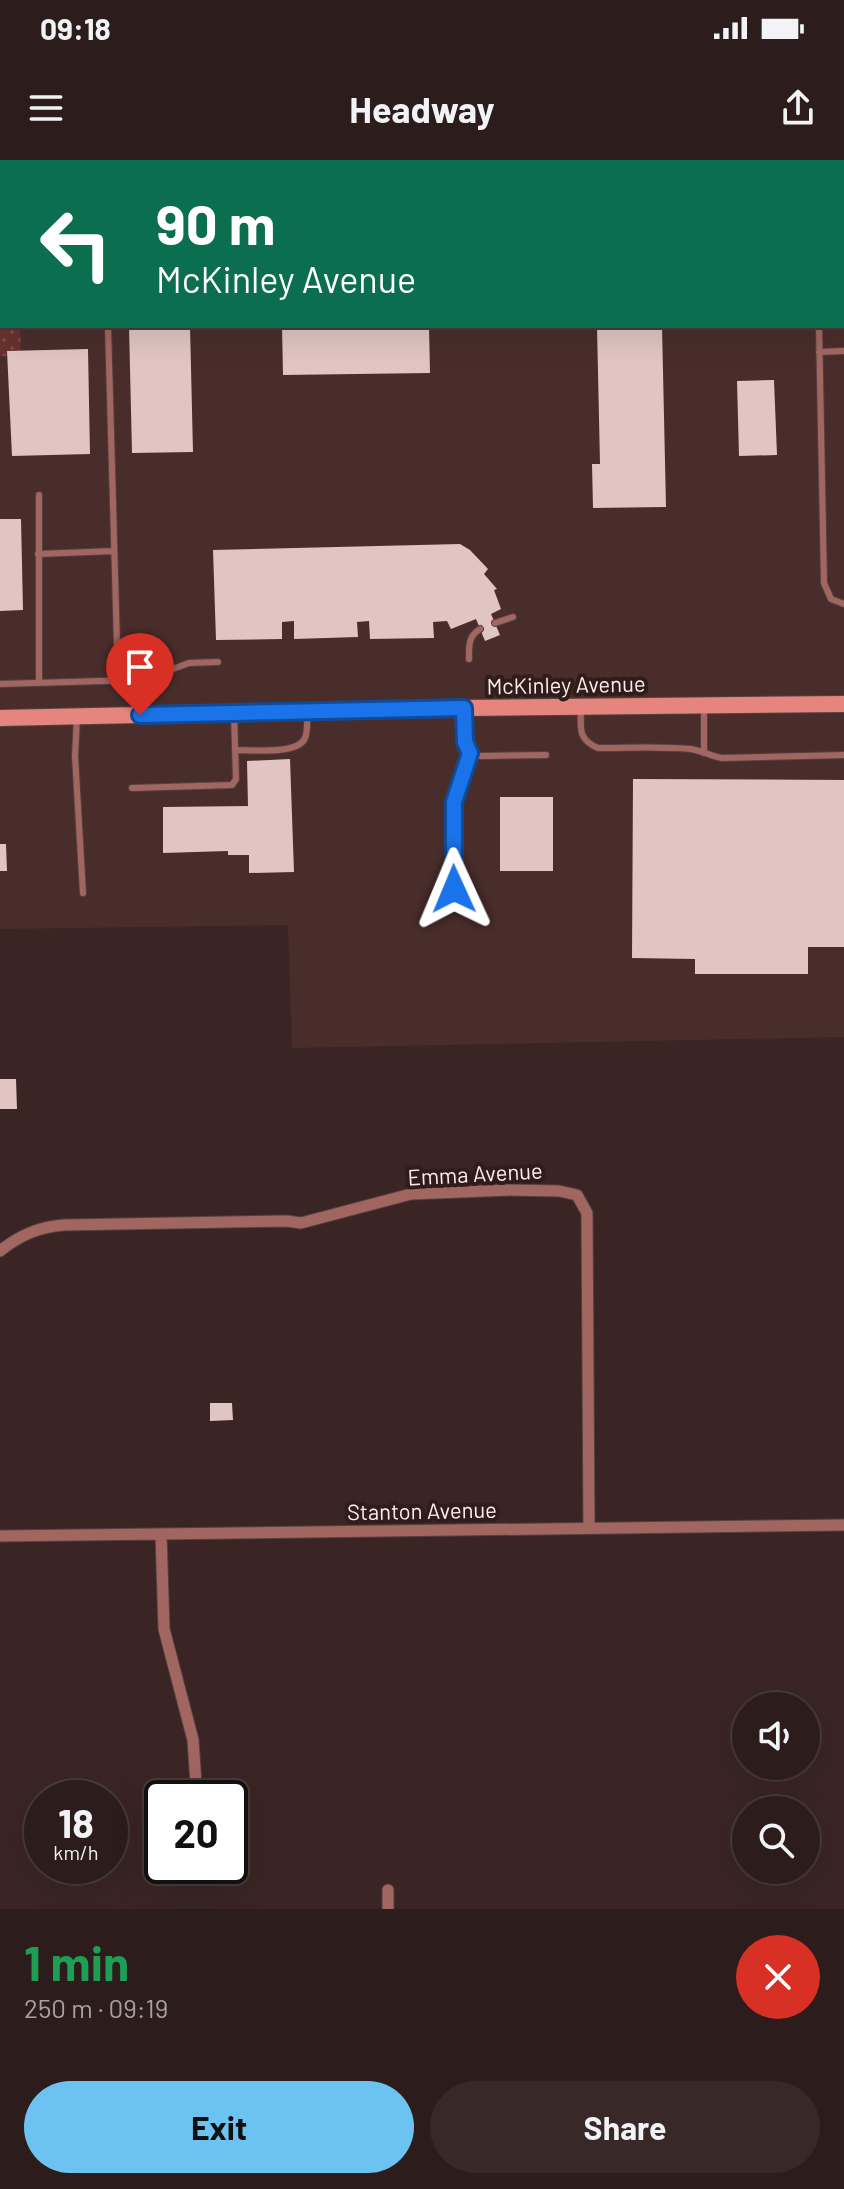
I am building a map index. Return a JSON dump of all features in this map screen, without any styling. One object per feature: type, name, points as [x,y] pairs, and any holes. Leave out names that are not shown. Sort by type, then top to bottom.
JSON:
[{"type":"main road","name":"McKinley Avenue","points":[[0,718],[844,704]]},
{"type":"street","name":"Emma Avenue","points":[[0,1251],[30,1232],[47,1226],[301,1223],[411,1194],[535,1190],[577,1195],[587,1213],[589,1528]]},
{"type":"street","name":"Stanton Avenue","points":[[0,1536],[844,1525]]},
{"type":"street","points":[[161,1534],[164,1629],[193,1740],[196,1780]]},
{"type":"street","points":[[388,1890],[388,1909]]},
{"type":"lane","points":[[108,328],[118,681]]},
{"type":"lane","points":[[819,328],[824,583],[831,599],[844,604]]},
{"type":"lane","points":[[819,352],[844,351]]},
{"type":"lane","points":[[39,495],[39,683]]},
{"type":"lane","points":[[38,554],[114,551]]},
{"type":"lane","points":[[495,623],[513,617]]},
{"type":"lane","points":[[469,659],[469,643],[480,629]]},
{"type":"lane","points":[[0,684],[118,681],[154,676],[189,663],[218,662]]},
{"type":"lane","points":[[704,705],[704,753]]},
{"type":"lane","points":[[581,707],[581,733],[587,743],[598,748],[681,748],[722,758],[844,755]]},
{"type":"lane","points":[[454,889],[454,802],[470,753],[465,742],[464,708]]},
{"type":"lane","points":[[235,750],[286,750],[296,747],[306,736],[307,712]]},
{"type":"lane","points":[[132,788],[232,785],[236,779],[234,713]]},
{"type":"lane","points":[[77,716],[75,756],[83,893]]},
{"type":"lane","points":[[470,753],[480,756],[546,755]]},
{"type":"shaded area","points":[[0,328],[844,328],[844,1037],[292,1048],[288,925],[0,929]]},
{"type":"shaded area","points":[[0,328],[20,328],[21,350],[7,351],[7,356],[0,356]]},
{"type":"building","points":[[129,328],[190,328],[193,452],[132,453]]},
{"type":"building","points":[[282,328],[429,328],[430,373],[283,375]]},
{"type":"building","points":[[597,328],[662,328],[666,507],[593,508],[592,464],[600,464]]},
{"type":"building","points":[[88,349],[90,454],[12,456],[7,351]]},
{"type":"building","points":[[774,380],[777,455],[739,456],[737,381]]},
{"type":"building","points":[[0,519],[21,519],[23,610],[0,611]]},
{"type":"building","points":[[460,544],[488,569],[484,574],[497,589],[494,590],[501,609],[491,614],[500,635],[485,641],[476,619],[451,629],[447,621],[433,622],[434,638],[370,639],[369,621],[357,622],[358,637],[294,639],[294,621],[282,622],[282,639],[216,640],[213,550]]},
{"type":"building","points":[[290,759],[294,872],[249,873],[249,855],[228,855],[228,851],[163,853],[163,807],[248,806],[247,761]]},
{"type":"building","points":[[633,779],[844,780],[844,947],[808,947],[808,974],[695,974],[695,959],[632,958]]},
{"type":"building","points":[[500,797],[553,797],[553,871],[500,871]]},
{"type":"building","points":[[0,844],[6,844],[7,871],[0,871]]},
{"type":"building","points":[[0,1079],[16,1079],[17,1109],[0,1109]]},
{"type":"building","points":[[210,1403],[232,1403],[233,1420],[210,1421]]},
{"type":"route","points":[[140,715],[464,708],[465,742],[470,753],[454,802],[454,889]]}]
